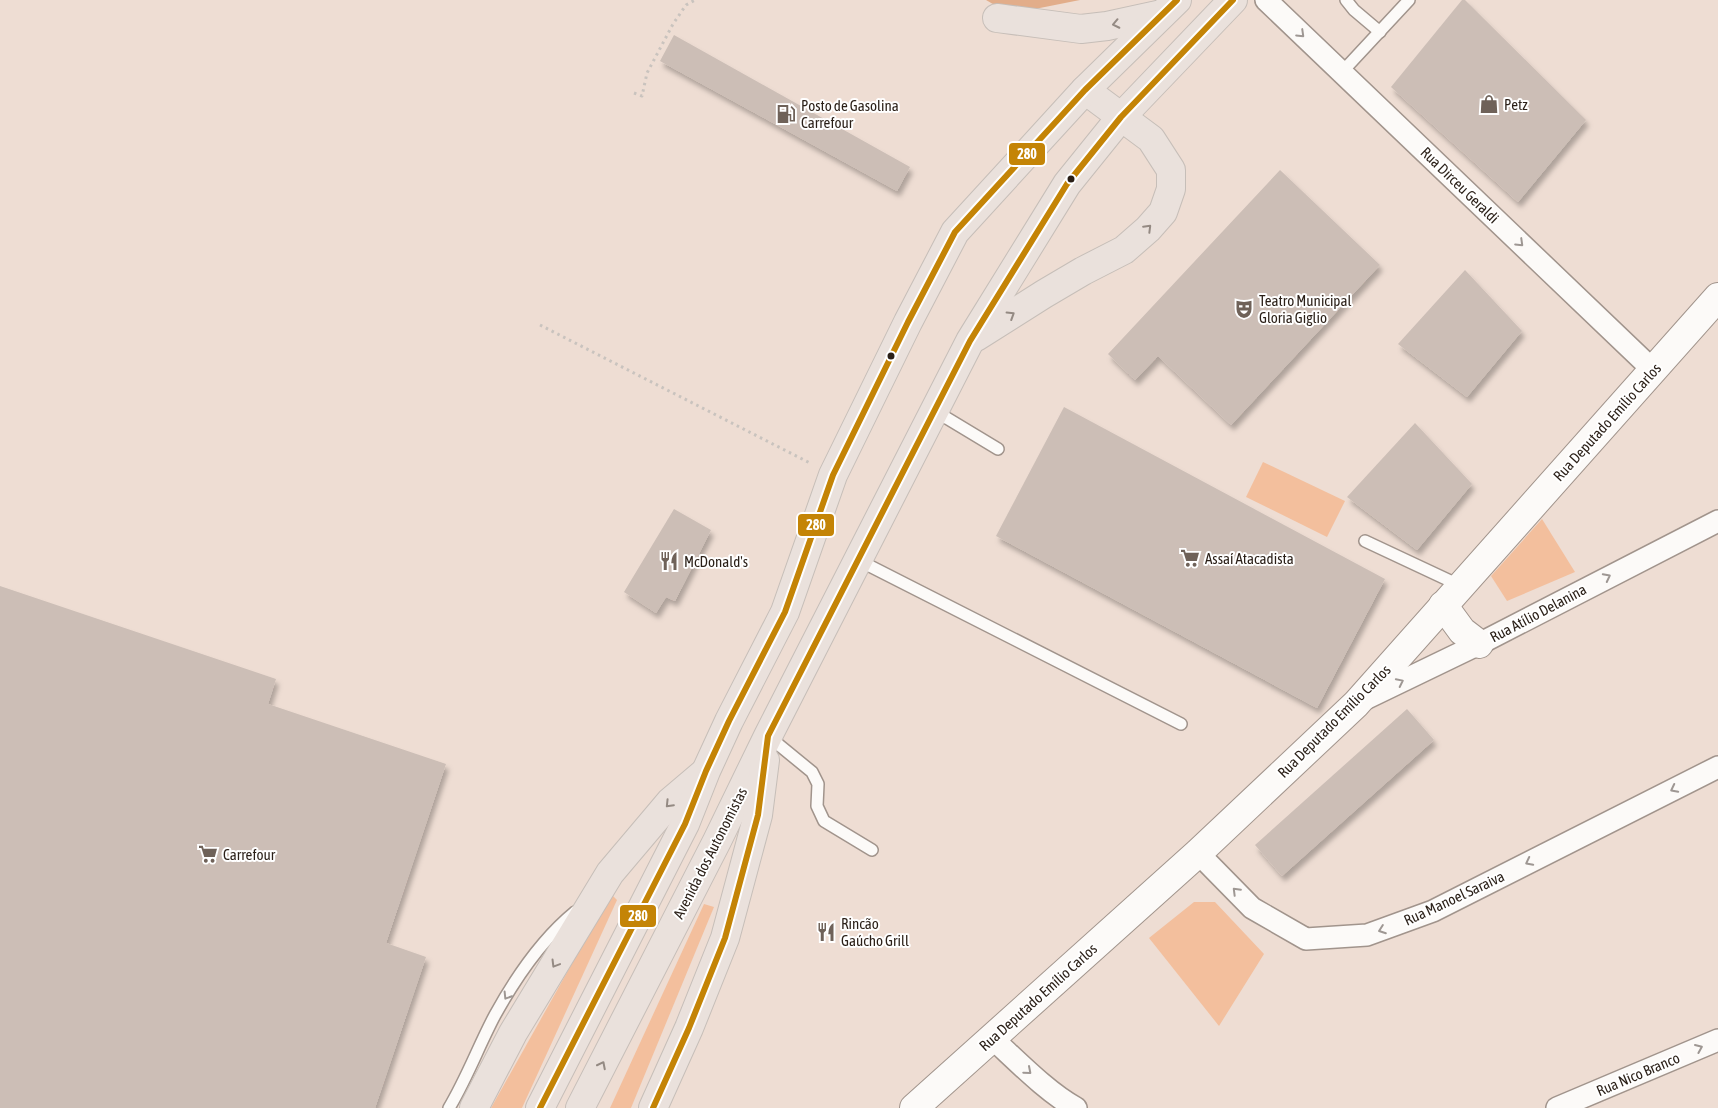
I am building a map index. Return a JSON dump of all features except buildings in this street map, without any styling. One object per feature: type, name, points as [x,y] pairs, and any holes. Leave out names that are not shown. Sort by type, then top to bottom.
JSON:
[{"type":"main road","name":"Avenida dos Autonomistas","points":[[580,1108],[970,341],[1067,184],[1121,118],[1233,0]]},
{"type":"main road","points":[[997,18],[1082,29],[1107,26],[1170,7]]},
{"type":"main road","points":[[540,1108],[685,824],[729,722],[785,612],[833,475],[908,322],[955,232],[1085,90],[1170,7]]},
{"type":"main road","points":[[970,341],[1075,276],[1124,250],[1148,229],[1163,212],[1171,189],[1171,170],[1151,139],[1085,90]]},
{"type":"main road","points":[[653,1108],[689,1028],[725,938],[758,815],[768,736]]},
{"type":"main road","points":[[474,1108],[514,1033],[610,873],[670,802],[706,772]]},
{"type":"street","name":"Rua Dirceu Geraldi","points":[[1266,0],[1653,370]]},
{"type":"street","name":"Rua Deputado Emílio Carlos","points":[[914,1108],[1198,853],[1356,704],[1718,297]]},
{"type":"street","name":"Rua Atílio Delanina","points":[[1356,704],[1480,644],[1718,521]]},
{"type":"street","points":[[1452,595],[1462,631],[1480,644]]},
{"type":"street","name":"Rua Manoel Saraiva","points":[[1198,853],[1252,908],[1306,939],[1368,935],[1433,911],[1718,767]]},
{"type":"street","points":[[992,1038],[1030,1073],[1076,1108]]},
{"type":"street","name":"Rua Nico Branco","points":[[1557,1108],[1718,1040]]},
{"type":"lane","points":[[1346,0],[1354,10],[1380,32]]},
{"type":"lane","points":[[1342,72],[1409,0]]},
{"type":"lane","points":[[934,411],[998,449]]},
{"type":"lane","points":[[1365,541],[1452,595]]},
{"type":"lane","points":[[858,560],[1181,724]]},
{"type":"lane","points":[[768,736],[812,772],[818,784],[817,806],[824,821],[872,850]]},
{"type":"lane","points":[[449,1108],[462,1087],[496,1014],[525,967],[550,935],[596,894]]},
{"type":"path","points":[[634,94],[642,96],[647,73],[673,24],[686,5],[695,0]]},
{"type":"path","points":[[540,325],[833,475]]},
{"type":"shaded area","points":[[986,0],[1080,0],[1010,14]]},
{"type":"shaded area","points":[[1263,462],[1345,501],[1327,537],[1246,497]]},
{"type":"shaded area","points":[[1542,519],[1575,572],[1507,601],[1491,576]]},
{"type":"shaded area","points":[[611,894],[617,900],[522,1108],[491,1108]]},
{"type":"shaded area","points":[[1194,902],[1215,902],[1264,954],[1219,1026],[1149,938]]},
{"type":"shaded area","points":[[704,904],[714,907],[631,1108],[610,1108]]},
{"type":"transit line","name":"280","points":[[540,1108],[685,824],[706,771],[729,721],[785,612],[833,475],[908,322],[955,232],[1085,90],[1177,0]]},
{"type":"transit line","name":"280","points":[[653,1108],[689,1028],[725,938],[758,815],[768,736],[970,341],[1067,184],[1121,117],[1233,0]]},
{"type":"place","name":"Petz","points":[[1489,104]]},
{"type":"place","name":"Posto de Gasolina Carrefour","points":[[786,114]]},
{"type":"place","name":"Teatro Municipal Gloria Giglio","points":[[1244,309]]},
{"type":"place","name":"Assaí Atacadista","points":[[1190,558]]},
{"type":"place","name":"McDonald's","points":[[669,561]]},
{"type":"place","name":"Carrefour","points":[[208,854]]},
{"type":"place","name":"Rincão Gaúcho Grill","points":[[826,932]]}]
